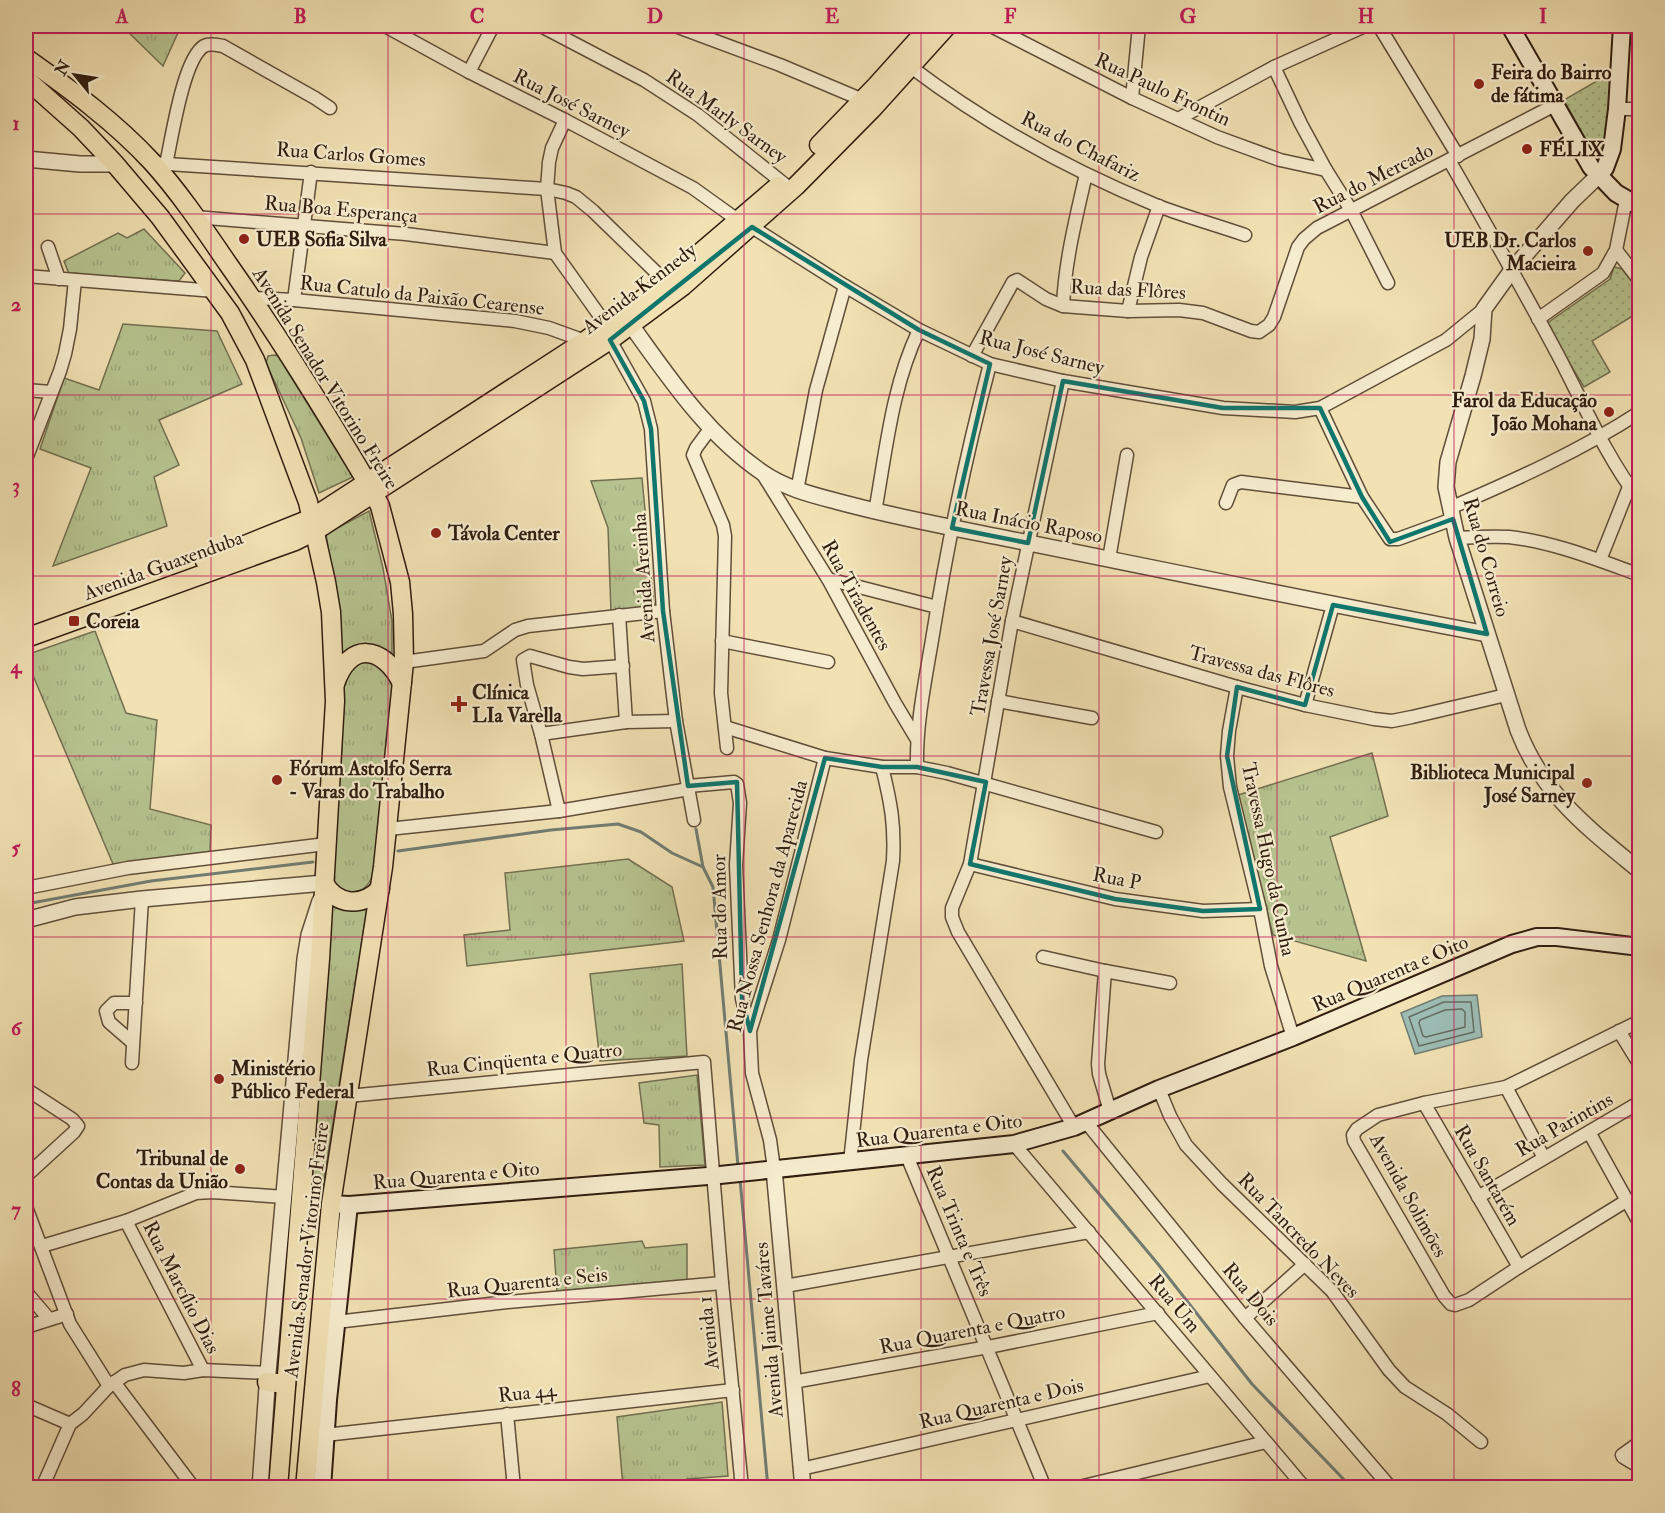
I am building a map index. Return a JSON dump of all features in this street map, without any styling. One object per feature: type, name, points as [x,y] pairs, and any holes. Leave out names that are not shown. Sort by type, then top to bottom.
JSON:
[{"type":"main road","name":"Avenida Kennedy","points":[[787,186],[930,26]]},
{"type":"main road","name":"Avenida Kennedy","points":[[371,488],[585,341],[632,325],[683,286],[911,67],[946,26]]},
{"type":"main road","points":[[1510,26],[1583,156],[1598,176],[1633,203]]},
{"type":"main road","points":[[1598,176],[1609,159],[1617,109],[1622,26]]},
{"type":"main road","name":"Avenida Senador Vitorino Freire","points":[[26,58],[159,163],[252,298],[371,488],[386,526],[400,582],[404,662],[388,829],[331,1204],[317,1437],[322,1488]]},
{"type":"main road","name":"Avenida Senador Vitorino Freire","points":[[26,80],[81,128],[115,164],[159,217],[230,313],[255,360],[314,525],[331,612],[336,701],[324,887],[292,1195],[286,1384],[278,1488]]},
{"type":"main road","name":"Avenida Kennedy","points":[[314,525],[608,333],[666,282],[745,224]]},
{"type":"main road","points":[[215,291],[236,275]]},
{"type":"main road","points":[[255,360],[266,345],[283,346]]},
{"type":"main road","name":"Avenida Guaxenduba","points":[[26,638],[295,541],[314,525]]},
{"type":"main road","name":"Avenida Guaxenduba","points":[[26,626],[314,525]]},
{"type":"main road","points":[[295,541],[313,546],[320,555]]},
{"type":"main road","points":[[334,685],[345,664],[364,652],[373,653],[385,659],[395,670],[402,683]]},
{"type":"main road","points":[[324,887],[335,897],[347,902],[364,900],[380,889]]},
{"type":"main road","name":"Rua Quarenta e Oito","points":[[331,1204],[349,1205],[716,1175],[1014,1144],[1080,1125],[1159,1089],[1293,1037],[1512,944],[1537,937],[1592,940],[1640,947]]},
{"type":"main road","name":"Rua Quarenta e Oito","points":[[334,1184],[349,1205]]},
{"type":"main road","points":[[292,1195],[306,1201],[331,1204]]},
{"type":"main road","name":"Avenida Senador Vitorino Freire","points":[[305,1488],[317,1437],[336,1322],[349,1205]]},
{"type":"main road","points":[[268,1377],[286,1384]]},
{"type":"main road","points":[[282,1442],[292,1445],[317,1437]]},
{"type":"street","name":"Rua José Sarney","points":[[384,26],[693,188],[745,224],[919,330],[990,364],[1064,381],[1224,408],[1295,412],[1320,408]]},
{"type":"street","points":[[469,72],[493,26]]},
{"type":"street","name":"Rua Marly Sarney","points":[[541,26],[644,80],[698,115],[787,186]]},
{"type":"street","points":[[675,26],[780,65],[862,100]]},
{"type":"street","name":"Rua Paulo Frontin","points":[[992,26],[1132,98],[1217,137],[1280,160],[1326,170]]},
{"type":"street","points":[[1132,98],[1139,26]]},
{"type":"street","points":[[1178,119],[1274,67],[1365,26]]},
{"type":"street","points":[[1379,26],[1454,158],[1629,488],[1640,501]]},
{"type":"street","points":[[159,163],[186,73],[198,52],[205,46],[213,44],[223,46],[330,108]]},
{"type":"street","name":"Rua do Chafariz","points":[[911,67],[968,108],[1086,174],[1159,206],[1245,235]]},
{"type":"street","points":[[1274,67],[1301,124],[1351,210],[1388,283]]},
{"type":"street","name":"Rua do Mercado","points":[[1259,332],[1269,325],[1274,317],[1298,247],[1317,228],[1556,105]]},
{"type":"street","points":[[1617,109],[1640,109]]},
{"type":"street","points":[[555,253],[547,189],[549,162],[552,148],[565,120]]},
{"type":"street","points":[[26,159],[80,164],[115,164]]},
{"type":"street","name":"Rua Carlos Gomes","points":[[159,163],[547,189],[566,193],[576,197],[593,211],[666,282]]},
{"type":"street","points":[[294,300],[311,172]]},
{"type":"street","points":[[1063,306],[1064,281],[1071,235],[1086,174]]},
{"type":"street","points":[[1598,176],[1572,201],[1512,270],[1484,309],[1446,340],[1320,408],[1362,497],[1386,535],[1394,540],[1452,514],[1601,437],[1640,412]]},
{"type":"street","points":[[1538,318],[1596,279],[1608,266],[1633,203]]},
{"type":"street","points":[[1128,311],[1141,257],[1159,206]]},
{"type":"street","name":"Rua Boa Esperança","points":[[195,217],[406,234],[555,253]]},
{"type":"street","points":[[48,247],[59,279]]},
{"type":"street","points":[[1616,250],[1640,281]]},
{"type":"street","name":"Avenida Areinha","points":[[555,253],[608,333],[644,400],[651,429],[663,611],[676,721],[694,820]]},
{"type":"street","points":[[26,276],[215,291]]},
{"type":"street","points":[[26,459],[65,354],[75,280]]},
{"type":"street","name":"Rua das Flôres","points":[[972,356],[1015,280],[1046,299],[1063,306],[1203,313],[1259,332]]},
{"type":"street","points":[[797,491],[816,390],[845,286]]},
{"type":"street","name":"Rua Catulo da Paixão Cearense","points":[[252,298],[515,321],[549,328],[585,341]]},
{"type":"street","name":"Rua do Correio","points":[[1484,309],[1482,339],[1448,462],[1446,487],[1457,538],[1527,755],[1551,790],[1578,819],[1640,872]]},
{"type":"street","name":"Rua Inácio Raposo","points":[[632,325],[680,393],[710,429],[762,473],[797,491],[875,512],[952,528],[1487,634]]},
{"type":"street","points":[[875,512],[900,382],[910,348],[919,330]]},
{"type":"street","points":[[917,767],[916,738],[952,528],[990,364]]},
{"type":"street","name":"Travessa José Sarney","points":[[970,864],[986,782],[1012,621],[1064,381]]},
{"type":"street","points":[[26,390],[51,392]]},
{"type":"street","points":[[710,429],[693,455],[723,525],[725,536],[721,693],[727,748]]},
{"type":"street","points":[[1109,560],[1127,455]]},
{"type":"street","name":"Rua Tiradentes","points":[[762,473],[828,579],[916,738]]},
{"type":"street","points":[[1226,503],[1233,485],[1241,482],[1362,497]]},
{"type":"street","points":[[1600,560],[1629,488]]},
{"type":"street","points":[[1457,538],[1509,537],[1537,542],[1600,560],[1640,575]]},
{"type":"street","points":[[828,579],[938,607]]},
{"type":"street","points":[[1305,705],[1333,605]]},
{"type":"street","points":[[404,662],[484,651],[515,630],[528,626],[663,611]]},
{"type":"street","points":[[620,615],[626,722]]},
{"type":"street","name":"Travessa das Flôres","points":[[1012,621],[1305,705],[1392,721],[1506,695]]},
{"type":"street","points":[[722,641],[828,662]]},
{"type":"street","points":[[559,811],[541,734],[526,685],[523,660],[530,656],[583,669],[623,666]]},
{"type":"street","name":"Travessa Hugo da Cunha","points":[[1237,687],[1229,731],[1230,787],[1260,909],[1271,966],[1293,1037]]},
{"type":"street","points":[[998,701],[1092,718]]},
{"type":"street","points":[[541,734],[626,722],[676,721]]},
{"type":"street","name":"Rua Nossa Senhora da Aparecida","points":[[725,727],[825,758],[882,768],[917,767],[986,782],[1156,832]]},
{"type":"street","name":"Rua Nossa Senhora da Aparecida","points":[[774,1169],[770,1140],[752,1073],[750,1031],[779,940],[825,758]]},
{"type":"street","points":[[850,1162],[861,1060],[892,861],[894,832],[892,807],[882,768]]},
{"type":"street","name":"Rua do Amor","points":[[688,787],[734,782],[737,784],[740,802],[736,865],[742,999],[750,1031]]},
{"type":"street","points":[[388,829],[559,811],[688,787]]},
{"type":"street","points":[[26,888],[128,868],[326,844]]},
{"type":"street","points":[[970,864],[954,899],[952,917],[970,954],[1080,1125]]},
{"type":"street","name":"Rua P","points":[[970,864],[1115,899],[1203,911],[1260,909]]},
{"type":"street","points":[[26,920],[75,907],[142,899],[324,887]]},
{"type":"street","points":[[132,1063],[142,899]]},
{"type":"street","points":[[1043,957],[1170,983]]},
{"type":"street","points":[[1105,971],[1098,1064],[1110,1111]]},
{"type":"street","points":[[132,1042],[109,1022],[106,1011],[114,1003],[136,1003]]},
{"type":"street","name":"Avenida Solimões","points":[[1626,1201],[1469,1300],[1458,1305],[1451,1304],[1444,1296],[1354,1141],[1353,1135],[1357,1129],[1378,1115],[1424,1103],[1506,1087],[1640,1022]]},
{"type":"street","points":[[1619,1031],[1640,1065]]},
{"type":"street","name":"Rua Cinqüenta e Quatro","points":[[348,1096],[704,1062],[716,1175]]},
{"type":"street","points":[[1506,1087],[1544,1158]]},
{"type":"street","points":[[26,1089],[72,1119],[78,1126],[26,1176]]},
{"type":"street","name":"Rua Tancredo Neves","points":[[1159,1089],[1170,1116],[1186,1145],[1222,1184],[1332,1291],[1361,1334],[1405,1387],[1447,1414],[1481,1442]]},
{"type":"street","name":"Rua Parintins","points":[[1478,1197],[1640,1102]]},
{"type":"street","name":"Rua Santarém","points":[[1424,1103],[1519,1267]]},
{"type":"street","name":"Rua Dois","points":[[1080,1125],[1391,1488]]},
{"type":"street","points":[[1589,1132],[1640,1224]]},
{"type":"street","name":"Rua Um","points":[[1014,1144],[1305,1488]]},
{"type":"street","name":"Rua Trinta e Três","points":[[907,1156],[1045,1488]]},
{"type":"street","name":"Avenida Jaime Taváres","points":[[774,1169],[803,1488]]},
{"type":"street","name":"Avenida 1","points":[[716,1175],[722,1283],[742,1488]]},
{"type":"street","points":[[42,1246],[126,1221],[196,1193],[292,1195]]},
{"type":"street","name":"Avenida Senador Vitorino Freire","points":[[260,1488],[268,1377],[292,1195]]},
{"type":"street","points":[[26,1207],[66,1314],[79,1340],[111,1384],[195,1488]]},
{"type":"street","name":"Rua Marcílio Dias","points":[[126,1221],[203,1370]]},
{"type":"street","points":[[784,1286],[1089,1232]]},
{"type":"street","points":[[1245,1318],[1305,1264]]},
{"type":"street","name":"Rua Quarenta e Seis","points":[[336,1322],[507,1302],[722,1283]]},
{"type":"street","points":[[26,1292],[49,1318]]},
{"type":"street","name":"Rua Quarenta e Quatro","points":[[793,1382],[988,1347],[1158,1313]]},
{"type":"street","points":[[26,1327],[66,1314]]},
{"type":"street","name":"Rua Marcílio Dias","points":[[111,1384],[125,1375],[144,1370],[184,1372],[203,1370],[268,1377]]},
{"type":"street","name":"Rua Quarenta e Dois","points":[[801,1469],[1210,1376]]},
{"type":"street","points":[[42,1488],[70,1424],[83,1414],[111,1384]]},
{"type":"street","name":"Rua 44","points":[[317,1437],[733,1390]]},
{"type":"street","points":[[26,1405],[70,1424]]},
{"type":"street","points":[[507,1414],[514,1488]]},
{"type":"street","points":[[1075,1488],[1266,1442]]},
{"type":"street","points":[[1640,1442],[1622,1455],[1640,1467]]},
{"type":"highlighted area","points":[[752,227],[919,330],[990,364],[952,528],[1028,543],[1063,381],[1223,408],[1320,408],[1362,497],[1390,542],[1453,519],[1487,634],[1333,605],[1305,705],[1237,687],[1227,756],[1260,909],[1203,911],[1115,899],[970,864],[986,782],[917,767],[882,767],[825,758],[750,1031],[742,999],[737,782],[688,786],[663,611],[651,429],[644,401],[610,340]]},
{"type":"green space","points":[[122,26],[181,26],[163,66]]},
{"type":"green space","points":[[1614,71],[1608,146],[1592,151],[1564,100]]},
{"type":"green space","points":[[144,229],[185,273],[179,281],[69,274],[64,261],[118,233],[127,238]]},
{"type":"green space","points":[[1614,267],[1622,269],[1639,291],[1639,312],[1592,341],[1610,372],[1584,387],[1546,324],[1610,279]]},
{"type":"green space","points":[[123,324],[217,331],[242,384],[159,420],[179,465],[154,477],[167,526],[53,566],[91,468],[40,449],[64,378],[99,390]]},
{"type":"green space","points":[[268,356],[278,356],[353,477],[319,493],[301,438],[266,363]]},
{"type":"green space","points":[[642,478],[654,606],[611,612],[608,528],[591,481]]},
{"type":"green space","points":[[369,511],[383,568],[392,621],[392,658],[341,657],[335,592],[326,534]]},
{"type":"green space","points":[[95,631],[126,713],[157,720],[150,809],[211,825],[210,852],[113,864],[26,659],[26,655]]},
{"type":"green space","points":[[362,658],[382,666],[394,690],[374,874],[363,889],[344,893],[332,881],[342,747],[343,690],[348,672]]},
{"type":"green space","points":[[1372,753],[1388,816],[1330,837],[1366,961],[1273,935],[1238,795]]},
{"type":"green space","points":[[628,859],[672,887],[684,941],[467,966],[464,935],[510,930],[505,873]]},
{"type":"green space","points":[[331,901],[368,903],[322,1192],[310,1191]]},
{"type":"green space","points":[[682,964],[687,1056],[600,1061],[590,974]]},
{"type":"green space","points":[[697,1075],[705,1165],[660,1167],[659,1125],[644,1123],[639,1083]]},
{"type":"green space","points":[[642,1241],[645,1248],[687,1244],[687,1280],[557,1291],[554,1250]]},
{"type":"green space","points":[[722,1402],[728,1476],[687,1479],[687,1487],[623,1487],[617,1417]]},
{"type":"water","points":[[1477,995],[1482,1037],[1415,1054],[1401,1013],[1442,996]]},
{"type":"waterway","points":[[398,851],[551,830],[618,824],[641,832],[672,853],[703,867]]},
{"type":"waterway","points":[[696,829],[703,867],[713,887],[738,1166]]},
{"type":"waterway","points":[[26,904],[151,881],[313,862]]},
{"type":"waterway","points":[[1063,1151],[1158,1264],[1252,1384],[1352,1488]]},
{"type":"waterway","points":[[740,1179],[768,1488]]},
{"type":"place","name":"Feira do Bairro de fátima","points":[[1479,84]]},
{"type":"place","name":"FÉLIX","points":[[1527,149]]},
{"type":"place","name":"UEB Sofia Silva","points":[[244,239]]},
{"type":"place","name":"UEB Dr. Carlos Macieira","points":[[1588,251]]},
{"type":"place","name":"Farol da Educação João Mohana","points":[[1609,412]]},
{"type":"place","name":"Távola Center","points":[[436,533]]},
{"type":"place","name":"Coreia","points":[[74,621]]},
{"type":"place","name":"Clínica LIa Varella","points":[[459,704]]},
{"type":"place","name":"Fórum Astolfo Serra - Varas do Trabalho","points":[[277,780]]},
{"type":"place","name":"Biblioteca Municipal José Sarney","points":[[1587,783]]},
{"type":"place","name":"Ministério Público Federal","points":[[219,1079]]},
{"type":"place","name":"Tribunal de Contas da União","points":[[240,1169]]}]
